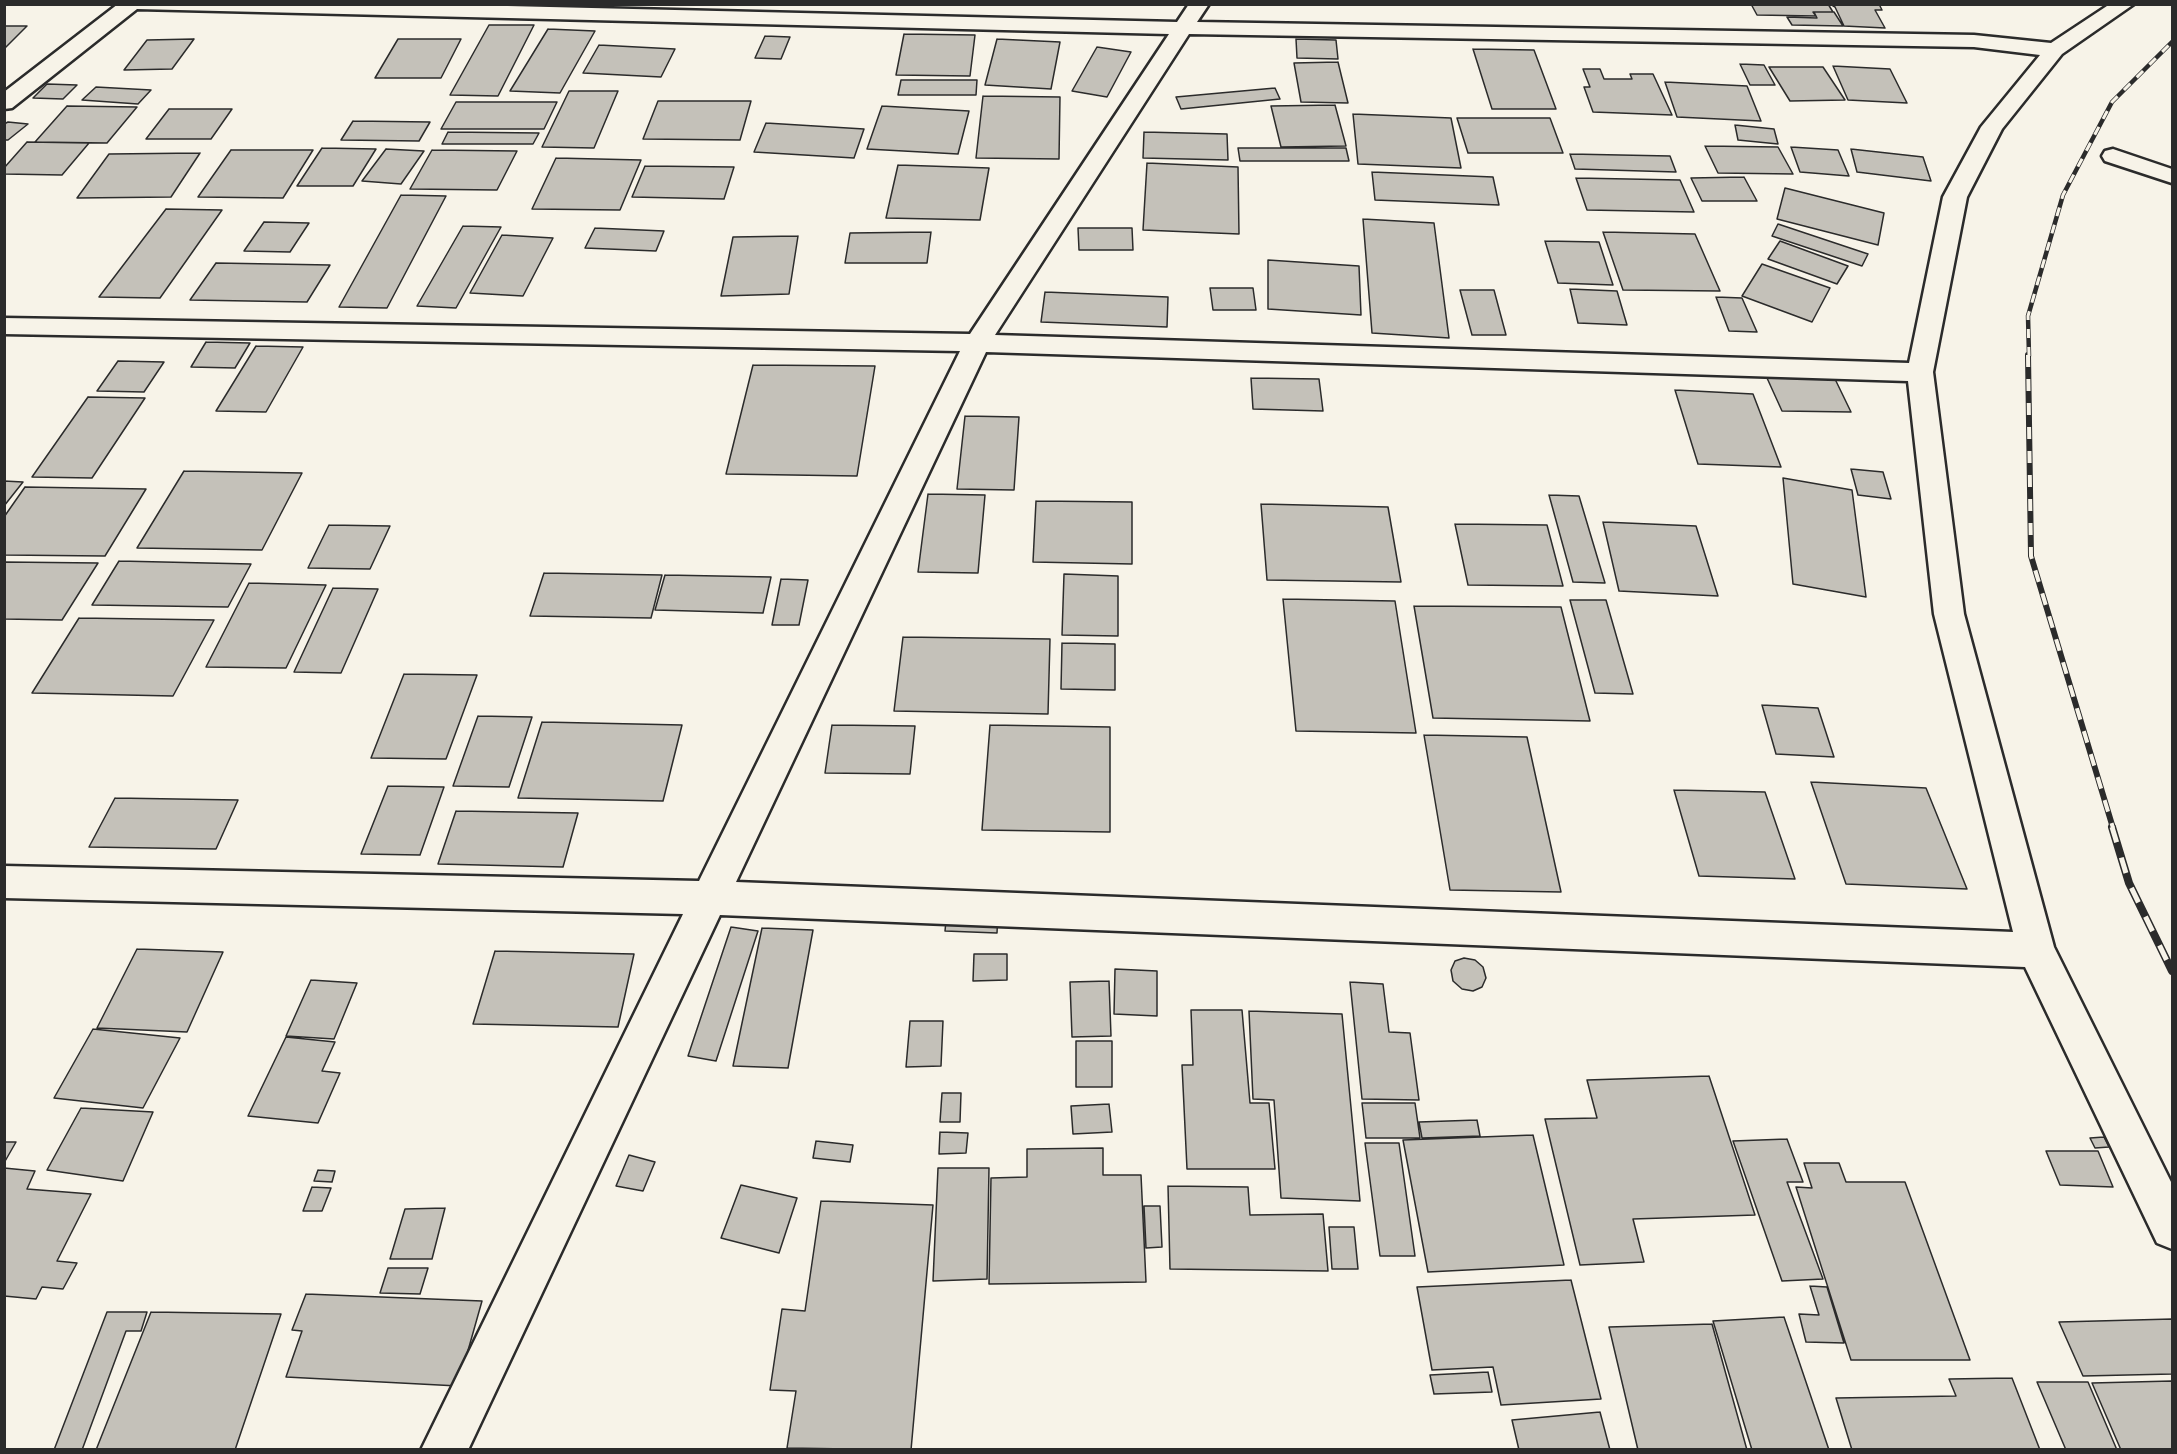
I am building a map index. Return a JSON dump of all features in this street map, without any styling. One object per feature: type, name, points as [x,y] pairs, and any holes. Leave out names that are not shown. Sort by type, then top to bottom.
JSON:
[{"type":"street","points":[[4,102],[131,4]]},
{"type":"street","points":[[142,4],[1192,16],[1974,42],[2055,50]]},
{"type":"street","points":[[2124,4],[2055,50],[1992,127],[1955,197],[1920,372],[1949,614],[2036,950],[2172,1228]]},
{"type":"street","points":[[444,1449],[977,343],[1192,16]]},
{"type":"street","points":[[2114,156],[2172,176]]},
{"type":"street","points":[[4,326],[977,343],[1920,372]]},
{"type":"street","points":[[4,882],[711,898],[2036,950]]},
{"type":"building","points":[[1751,4],[1828,4],[1833,12],[1813,12],[1816,16],[1757,15]]},
{"type":"building","points":[[1830,4],[1879,4],[1882,10],[1875,10],[1885,28],[1844,26],[1835,7]]},
{"type":"building","points":[[1814,12],[1834,12],[1843,26],[1792,25],[1787,17],[1817,18]]},
{"type":"building","points":[[489,25],[534,25],[498,96],[450,95]]},
{"type":"building","points":[[4,26],[27,26],[4,49]]},
{"type":"building","points":[[548,29],[595,31],[560,93],[510,91]]},
{"type":"building","points":[[904,34],[975,35],[970,76],[896,75]]},
{"type":"building","points":[[765,36],[790,37],[781,59],[755,58]]},
{"type":"building","points":[[194,39],[172,69],[124,70],[147,40]]},
{"type":"building","points":[[398,39],[461,39],[441,78],[375,78]]},
{"type":"building","points":[[997,39],[1060,42],[1051,89],[985,85]]},
{"type":"building","points":[[1296,39],[1336,40],[1338,59],[1297,58]]},
{"type":"building","points":[[599,45],[675,49],[661,77],[583,73]]},
{"type":"building","points":[[1097,47],[1131,52],[1107,97],[1072,91]]},
{"type":"building","points":[[1473,49],[1534,50],[1556,109],[1492,109]]},
{"type":"building","points":[[1338,62],[1348,103],[1301,102],[1294,63]]},
{"type":"building","points":[[1740,64],[1764,65],[1775,85],[1750,85]]},
{"type":"building","points":[[1833,66],[1890,69],[1907,103],[1848,100]]},
{"type":"building","points":[[1769,67],[1823,67],[1845,100],[1790,101]]},
{"type":"building","points":[[1583,69],[1600,69],[1604,79],[1632,79],[1630,74],[1653,74],[1672,115],[1593,112],[1584,87],[1590,87]]},
{"type":"building","points":[[901,80],[977,80],[976,95],[898,95]]},
{"type":"building","points":[[1665,82],[1747,86],[1761,121],[1677,117]]},
{"type":"building","points":[[47,84],[77,85],[63,99],[33,98]]},
{"type":"building","points":[[96,87],[151,90],[138,104],[82,100]]},
{"type":"building","points":[[1275,88],[1280,99],[1181,109],[1176,97]]},
{"type":"building","points":[[569,91],[618,91],[594,148],[542,147]]},
{"type":"building","points":[[983,96],[1060,97],[1059,159],[976,158]]},
{"type":"building","points":[[658,101],[751,101],[740,140],[643,139]]},
{"type":"building","points":[[456,102],[557,102],[544,129],[441,129]]},
{"type":"building","points":[[1335,105],[1346,146],[1281,147],[1271,106]]},
{"type":"building","points":[[67,106],[137,107],[107,143],[35,142]]},
{"type":"building","points":[[882,106],[969,111],[958,154],[867,149]]},
{"type":"building","points":[[169,109],[232,109],[211,139],[146,139]]},
{"type":"building","points":[[1353,114],[1451,118],[1461,168],[1358,164]]},
{"type":"building","points":[[1457,118],[1550,118],[1563,153],[1468,153]]},
{"type":"building","points":[[353,121],[430,122],[419,141],[341,140]]},
{"type":"building","points":[[8,122],[28,124],[8,140],[4,140],[4,124]]},
{"type":"building","points":[[766,123],[864,129],[854,158],[754,152]]},
{"type":"building","points":[[1735,125],[1774,129],[1778,144],[1738,140]]},
{"type":"building","points":[[448,132],[539,133],[533,144],[442,144]]},
{"type":"building","points":[[1144,132],[1227,134],[1228,160],[1143,158]]},
{"type":"building","points":[[27,142],[89,143],[62,175],[4,174],[4,168]]},
{"type":"building","points":[[1705,146],[1778,147],[1793,174],[1718,173]]},
{"type":"building","points":[[1791,147],[1838,150],[1849,176],[1800,172]]},
{"type":"building","points":[[322,148],[376,149],[353,186],[297,186]]},
{"type":"building","points":[[1238,148],[1346,148],[1349,161],[1240,161]]},
{"type":"building","points":[[386,149],[424,151],[401,184],[362,181]]},
{"type":"building","points":[[1851,149],[1923,157],[1931,181],[1857,172]]},
{"type":"building","points":[[231,150],[313,150],[283,198],[198,197]]},
{"type":"building","points":[[432,150],[517,151],[497,190],[410,189]]},
{"type":"building","points":[[200,153],[171,197],[77,198],[109,154]]},
{"type":"building","points":[[1570,154],[1670,156],[1676,172],[1575,169]]},
{"type":"building","points":[[556,158],[641,160],[620,210],[532,209]]},
{"type":"building","points":[[1147,163],[1238,167],[1239,234],[1143,230]]},
{"type":"building","points":[[898,165],[989,168],[980,220],[886,218]]},
{"type":"building","points":[[645,166],[734,167],[724,199],[632,197]]},
{"type":"building","points":[[1372,172],[1493,177],[1499,205],[1375,200]]},
{"type":"building","points":[[1744,177],[1757,201],[1702,201],[1691,178]]},
{"type":"building","points":[[1576,178],[1680,180],[1694,212],[1587,210]]},
{"type":"building","points":[[1785,188],[1884,213],[1878,245],[1777,219]]},
{"type":"building","points":[[401,195],[446,196],[387,308],[339,307]]},
{"type":"building","points":[[166,209],[222,210],[160,298],[99,297]]},
{"type":"building","points":[[1363,219],[1434,223],[1449,338],[1372,333]]},
{"type":"building","points":[[264,222],[309,223],[290,252],[244,251]]},
{"type":"building","points":[[1778,224],[1868,254],[1862,266],[1772,236]]},
{"type":"building","points":[[463,226],[501,227],[456,308],[417,306]]},
{"type":"building","points":[[595,228],[664,231],[656,251],[585,248]]},
{"type":"building","points":[[1078,228],[1132,228],[1133,250],[1079,250]]},
{"type":"building","points":[[931,232],[927,263],[845,263],[850,233]]},
{"type":"building","points":[[1603,232],[1695,234],[1720,291],[1623,290]]},
{"type":"building","points":[[502,235],[553,238],[523,296],[470,293]]},
{"type":"building","points":[[798,236],[789,294],[721,296],[733,237]]},
{"type":"building","points":[[1545,241],[1599,242],[1613,285],[1558,283]]},
{"type":"building","points":[[1780,241],[1848,266],[1837,284],[1768,259]]},
{"type":"building","points":[[1268,260],[1359,266],[1361,315],[1268,309]]},
{"type":"building","points":[[216,263],[330,265],[307,302],[190,300]]},
{"type":"building","points":[[1762,264],[1830,288],[1812,322],[1742,296]]},
{"type":"building","points":[[1210,288],[1253,288],[1256,310],[1213,310]]},
{"type":"building","points":[[1570,289],[1617,291],[1627,325],[1578,323]]},
{"type":"building","points":[[1460,290],[1494,290],[1506,335],[1472,335]]},
{"type":"building","points":[[1045,292],[1168,297],[1167,327],[1041,322]]},
{"type":"building","points":[[1716,297],[1742,298],[1757,332],[1729,331]]},
{"type":"building","points":[[206,342],[250,343],[235,368],[191,367]]},
{"type":"building","points":[[256,346],[303,347],[266,412],[216,411]]},
{"type":"building","points":[[118,361],[164,362],[144,392],[97,391]]},
{"type":"building","points":[[753,365],[875,366],[857,476],[726,474]]},
{"type":"building","points":[[1251,378],[1319,379],[1323,411],[1253,409]]},
{"type":"building","points":[[1767,378],[1835,379],[1851,412],[1782,411]]},
{"type":"building","points":[[1675,390],[1753,394],[1781,467],[1698,464]]},
{"type":"building","points":[[88,397],[145,398],[92,478],[32,477]]},
{"type":"building","points":[[965,416],[1019,417],[1014,490],[957,489]]},
{"type":"building","points":[[1851,469],[1883,472],[1891,499],[1858,495]]},
{"type":"building","points":[[184,471],[302,473],[262,550],[137,548]]},
{"type":"building","points":[[1783,478],[1852,490],[1866,597],[1793,584]]},
{"type":"building","points":[[4,481],[23,482],[4,506]]},
{"type":"building","points":[[25,487],[146,489],[105,556],[4,555],[4,517]]},
{"type":"building","points":[[928,494],[985,495],[978,573],[918,572]]},
{"type":"building","points":[[1549,495],[1579,496],[1605,583],[1573,582]]},
{"type":"building","points":[[1036,501],[1132,502],[1132,564],[1033,562]]},
{"type":"building","points":[[1261,504],[1388,507],[1401,582],[1267,580]]},
{"type":"building","points":[[1603,522],[1696,526],[1718,596],[1619,591]]},
{"type":"building","points":[[1455,524],[1547,525],[1563,586],[1468,585]]},
{"type":"building","points":[[329,525],[390,526],[370,569],[308,568]]},
{"type":"building","points":[[119,561],[251,564],[228,607],[92,605]]},
{"type":"building","points":[[4,562],[98,563],[62,620],[4,619]]},
{"type":"building","points":[[544,573],[662,575],[651,618],[530,616]]},
{"type":"building","points":[[1064,574],[1118,576],[1118,636],[1062,635]]},
{"type":"building","points":[[665,575],[771,577],[763,613],[655,610]]},
{"type":"building","points":[[781,579],[808,580],[799,625],[772,625]]},
{"type":"building","points":[[249,583],[326,585],[286,668],[206,667]]},
{"type":"building","points":[[333,588],[378,589],[341,673],[294,672]]},
{"type":"building","points":[[1283,599],[1395,601],[1416,733],[1296,731]]},
{"type":"building","points":[[1570,600],[1606,600],[1633,694],[1595,693]]},
{"type":"building","points":[[1414,606],[1561,607],[1590,721],[1433,718]]},
{"type":"building","points":[[79,618],[214,620],[173,696],[32,693]]},
{"type":"building","points":[[903,637],[1050,639],[1048,714],[894,711]]},
{"type":"building","points":[[1062,643],[1115,644],[1115,690],[1061,689]]},
{"type":"building","points":[[404,674],[477,675],[446,759],[371,758]]},
{"type":"building","points":[[1762,705],[1818,708],[1834,757],[1776,754]]},
{"type":"building","points":[[478,716],[532,717],[509,787],[453,786]]},
{"type":"building","points":[[542,722],[682,725],[663,801],[518,798]]},
{"type":"building","points":[[832,725],[915,726],[910,774],[825,773]]},
{"type":"building","points":[[990,725],[1110,727],[1110,832],[982,830]]},
{"type":"building","points":[[1424,735],[1527,737],[1561,892],[1450,890]]},
{"type":"building","points":[[1811,782],[1926,788],[1967,889],[1846,884]]},
{"type":"building","points":[[388,786],[444,787],[420,855],[361,854]]},
{"type":"building","points":[[1674,790],[1765,792],[1795,879],[1699,876]]},
{"type":"building","points":[[115,798],[238,800],[216,849],[89,847]]},
{"type":"building","points":[[456,811],[578,813],[563,867],[438,864]]},
{"type":"building","points":[[947,910],[998,912],[997,933],[945,931]]},
{"type":"building","points":[[731,927],[758,931],[716,1061],[688,1056]]},
{"type":"building","points":[[762,928],[813,930],[788,1068],[733,1066]]},
{"type":"building","points":[[137,949],[223,952],[187,1032],[97,1028]]},
{"type":"building","points":[[495,951],[634,954],[618,1027],[473,1024]]},
{"type":"building","points":[[974,954],[1007,954],[1007,980],[973,981]]},
{"type":"building","points":[[1464,958],[1475,960],[1483,967],[1486,978],[1482,987],[1473,991],[1462,989],[1453,981],[1451,970],[1455,961]]},
{"type":"building","points":[[1115,969],[1157,971],[1157,1016],[1114,1014]]},
{"type":"building","points":[[311,980],[357,983],[334,1039],[286,1036]]},
{"type":"building","points":[[1109,981],[1111,1036],[1072,1037],[1070,982]]},
{"type":"building","points":[[1350,982],[1383,984],[1389,1032],[1410,1033],[1419,1100],[1362,1099]]},
{"type":"building","points":[[1191,1010],[1242,1010],[1250,1103],[1269,1103],[1275,1169],[1187,1169],[1182,1065],[1193,1065]]},
{"type":"building","points":[[1249,1011],[1342,1014],[1360,1201],[1281,1198],[1274,1100],[1253,1099]]},
{"type":"building","points":[[910,1021],[943,1021],[941,1066],[906,1067]]},
{"type":"building","points":[[93,1029],[180,1038],[143,1108],[54,1098]]},
{"type":"building","points":[[286,1037],[335,1042],[322,1071],[340,1073],[318,1123],[248,1116]]},
{"type":"building","points":[[1076,1041],[1112,1041],[1112,1087],[1076,1087]]},
{"type":"building","points":[[1709,1076],[1755,1215],[1633,1219],[1644,1262],[1580,1265],[1545,1119],[1597,1118],[1587,1080]]},
{"type":"building","points":[[942,1093],[961,1093],[960,1122],[940,1122]]},
{"type":"building","points":[[1362,1103],[1415,1103],[1420,1138],[1366,1138]]},
{"type":"building","points":[[1109,1104],[1112,1132],[1073,1134],[1071,1106]]},
{"type":"building","points":[[81,1108],[153,1112],[123,1181],[47,1170]]},
{"type":"building","points":[[1477,1120],[1480,1136],[1422,1138],[1419,1122]]},
{"type":"building","points":[[940,1132],[968,1133],[966,1153],[939,1154]]},
{"type":"building","points":[[1533,1135],[1564,1265],[1428,1272],[1403,1140]]},
{"type":"building","points":[[2104,1137],[2109,1147],[2095,1148],[2090,1138]]},
{"type":"building","points":[[1787,1139],[1803,1182],[1787,1182],[1823,1279],[1782,1281],[1733,1141]]},
{"type":"building","points":[[816,1141],[853,1145],[850,1162],[813,1158]]},
{"type":"building","points":[[4,1142],[16,1142],[4,1163]]},
{"type":"building","points":[[1365,1143],[1399,1143],[1415,1256],[1380,1256]]},
{"type":"building","points":[[1103,1148],[1103,1175],[1141,1175],[1146,1282],[989,1284],[991,1178],[1027,1177],[1027,1149]]},
{"type":"building","points":[[2046,1151],[2098,1151],[2113,1187],[2060,1185]]},
{"type":"building","points":[[629,1155],[655,1162],[643,1191],[616,1186]]},
{"type":"building","points":[[1804,1163],[1839,1163],[1846,1182],[1905,1182],[1970,1360],[1851,1360],[1796,1187],[1812,1188]]},
{"type":"building","points":[[4,1168],[35,1171],[27,1189],[91,1194],[57,1261],[77,1263],[63,1289],[42,1287],[36,1299],[4,1296]]},
{"type":"building","points":[[938,1168],[989,1168],[987,1279],[933,1281]]},
{"type":"building","points":[[318,1170],[335,1171],[332,1182],[314,1181]]},
{"type":"building","points":[[741,1185],[797,1198],[779,1253],[721,1238]]},
{"type":"building","points":[[1168,1186],[1248,1187],[1250,1215],[1323,1214],[1328,1271],[1170,1269]]},
{"type":"building","points":[[312,1187],[331,1188],[322,1211],[303,1211]]},
{"type":"building","points":[[821,1201],[933,1205],[911,1450],[787,1448],[796,1391],[770,1390],[782,1309],[805,1311]]},
{"type":"building","points":[[1144,1206],[1160,1206],[1162,1247],[1146,1248]]},
{"type":"building","points":[[445,1208],[432,1259],[390,1259],[405,1209]]},
{"type":"building","points":[[1329,1227],[1354,1227],[1358,1269],[1332,1269]]},
{"type":"building","points":[[388,1268],[428,1268],[420,1294],[380,1293]]},
{"type":"building","points":[[1571,1280],[1601,1399],[1501,1405],[1493,1367],[1432,1370],[1417,1287]]},
{"type":"building","points":[[1810,1286],[1827,1287],[1844,1343],[1806,1342],[1799,1314],[1819,1315]]},
{"type":"building","points":[[306,1294],[482,1301],[458,1386],[286,1377],[302,1331],[292,1330]]},
{"type":"building","points":[[107,1312],[147,1312],[141,1331],[126,1331],[82,1450],[54,1450]]},
{"type":"building","points":[[151,1312],[281,1314],[235,1450],[96,1450]]},
{"type":"building","points":[[1784,1317],[1829,1450],[1752,1450],[1713,1321]]},
{"type":"building","points":[[2172,1319],[2172,1374],[2083,1376],[2059,1322]]},
{"type":"building","points":[[1712,1324],[1747,1450],[1638,1450],[1609,1327]]},
{"type":"building","points":[[1488,1372],[1492,1392],[1434,1394],[1430,1375]]},
{"type":"building","points":[[2012,1378],[2040,1450],[1852,1450],[1836,1398],[1956,1396],[1949,1379]]},
{"type":"building","points":[[2172,1381],[2172,1450],[2121,1450],[2092,1383]]},
{"type":"building","points":[[2037,1382],[2088,1382],[2117,1450],[2066,1450]]},
{"type":"building","points":[[1600,1412],[1610,1450],[1519,1450],[1512,1420]]},
{"type":"railway","points":[[2029,356],[2028,316],[2063,195],[2112,102],[2172,42]]},
{"type":"railway","points":[[2028,355],[2031,556],[2113,828]]},
{"type":"railway","points":[[2112,827],[2129,883],[2172,971]]}]
